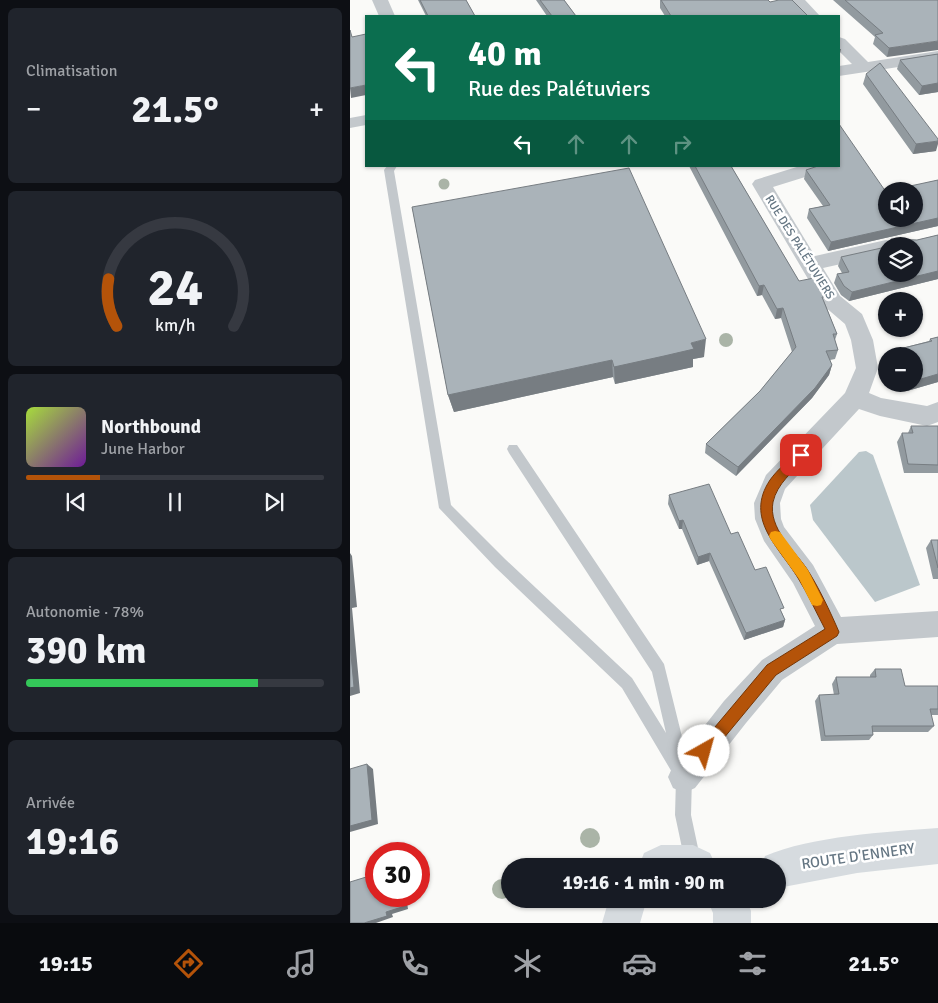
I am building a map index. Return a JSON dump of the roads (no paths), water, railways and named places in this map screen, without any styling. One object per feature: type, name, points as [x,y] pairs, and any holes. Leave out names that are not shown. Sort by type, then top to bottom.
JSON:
[{"type":"street","points":[[380,0],[387,15]]},
{"type":"street","points":[[796,1],[811,15]]},
{"type":"street","points":[[840,43],[864,67]]},
{"type":"street","points":[[840,71],[938,56]]},
{"type":"street","points":[[350,124],[365,120]]},
{"type":"street","name":"RUE DES PALÉTUVIERS","points":[[810,167],[811,170],[762,184],[832,301],[854,320],[862,340],[866,368],[855,398],[775,483],[767,503],[768,519],[773,533],[803,574],[833,632]]},
{"type":"street","points":[[809,264],[878,249]]},
{"type":"street","points":[[855,398],[880,407],[927,416],[938,412]]},
{"type":"street","points":[[684,777],[735,712],[772,670],[833,632],[938,624]]},
{"type":"street","name":"ROUTE D'ENNERY","points":[[786,867],[904,848],[938,846]]},
{"type":"street","points":[[622,923],[624,908]]},
{"type":"street","points":[[731,908],[732,923]]},
{"type":"lane","points":[[392,167],[389,170],[445,508],[627,684],[684,777]]},
{"type":"lane","points":[[513,449],[659,669],[684,777],[683,815],[693,858]]}]
